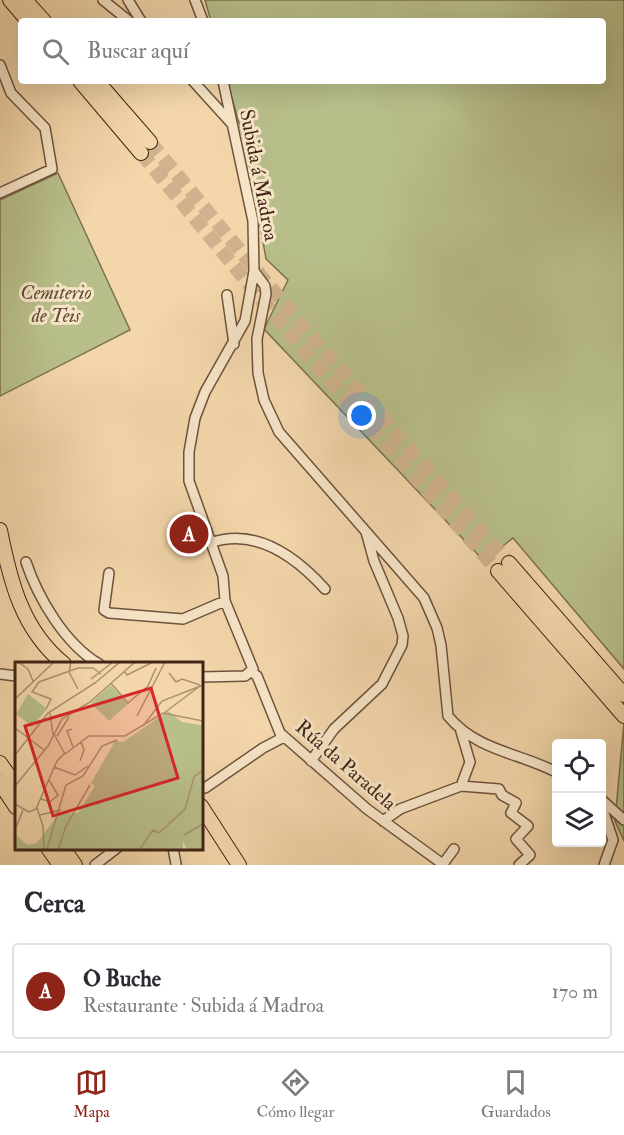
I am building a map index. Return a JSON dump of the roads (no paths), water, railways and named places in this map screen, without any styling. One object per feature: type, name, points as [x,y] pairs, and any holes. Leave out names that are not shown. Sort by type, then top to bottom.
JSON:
[{"type":"highway","points":[[10,0],[25,18]]},
{"type":"highway","points":[[25,0],[41,18]]},
{"type":"highway","points":[[83,84],[145,148],[99,84]]},
{"type":"highway","points":[[0,530],[11,583],[28,622],[52,654],[62,662]]},
{"type":"highway","points":[[509,563],[624,695]]},
{"type":"highway","points":[[498,571],[624,716]]},
{"type":"highway","points":[[0,763],[15,785]]},
{"type":"highway","points":[[0,783],[15,806]]},
{"type":"highway","points":[[202,808],[239,865]]},
{"type":"highway","points":[[49,850],[60,865]]},
{"type":"highway","points":[[64,850],[75,865]]},
{"type":"street","points":[[103,0],[125,18]]},
{"type":"street","points":[[128,0],[139,18]]},
{"type":"street","points":[[195,0],[202,18]]},
{"type":"street","points":[[0,65],[11,93],[45,128],[52,169],[0,193]]},
{"type":"street","points":[[196,84],[231,123]]},
{"type":"street","name":"Subida á Madroa","points":[[224,84],[253,221],[254,271],[249,307],[234,344],[205,392],[195,418],[189,452],[190,488],[223,576],[225,602],[253,663],[252,672]]},
{"type":"street","points":[[254,271],[265,286],[266,294],[256,348],[259,381],[264,400],[287,443],[424,598],[437,628],[441,645],[447,711],[460,728],[487,746],[530,759],[552,770]]},
{"type":"street","points":[[227,295],[234,344]]},
{"type":"street","points":[[311,760],[334,729],[382,684],[402,645],[403,636],[398,618],[374,561],[366,530]]},
{"type":"street","points":[[210,543],[227,540],[265,542],[295,559],[325,589]]},
{"type":"street","points":[[26,562],[34,585],[71,639],[88,658],[95,662]]},
{"type":"street","points":[[109,573],[104,610],[110,613],[183,619],[225,602]]},
{"type":"street","points":[[202,677],[245,676],[252,672]]},
{"type":"street","name":"Rúa da Paradela","points":[[252,672],[257,676],[280,733],[284,737],[383,821],[444,865],[454,849]]},
{"type":"street","points":[[0,674],[15,676]]},
{"type":"street","points":[[460,728],[470,762],[461,786]]},
{"type":"street","points":[[205,788],[262,748],[284,737]]},
{"type":"street","points":[[383,821],[400,809],[461,786],[499,789],[502,795],[516,803],[511,813],[528,826],[516,839],[530,855],[519,865]]},
{"type":"street","points":[[606,804],[624,820]]},
{"type":"street","points":[[604,865],[612,840],[606,820]]},
{"type":"street","points":[[99,862],[115,850]]},
{"type":"tunnel","points":[[150,142],[314,340],[509,563]]},
{"type":"tunnel","points":[[141,153],[308,356],[498,571]]},
{"type":"place","name":"O Buche","points":[[189,534]]},
{"type":"park label","name":"Cemiterio de Teis","points":[[56,304]]}]
